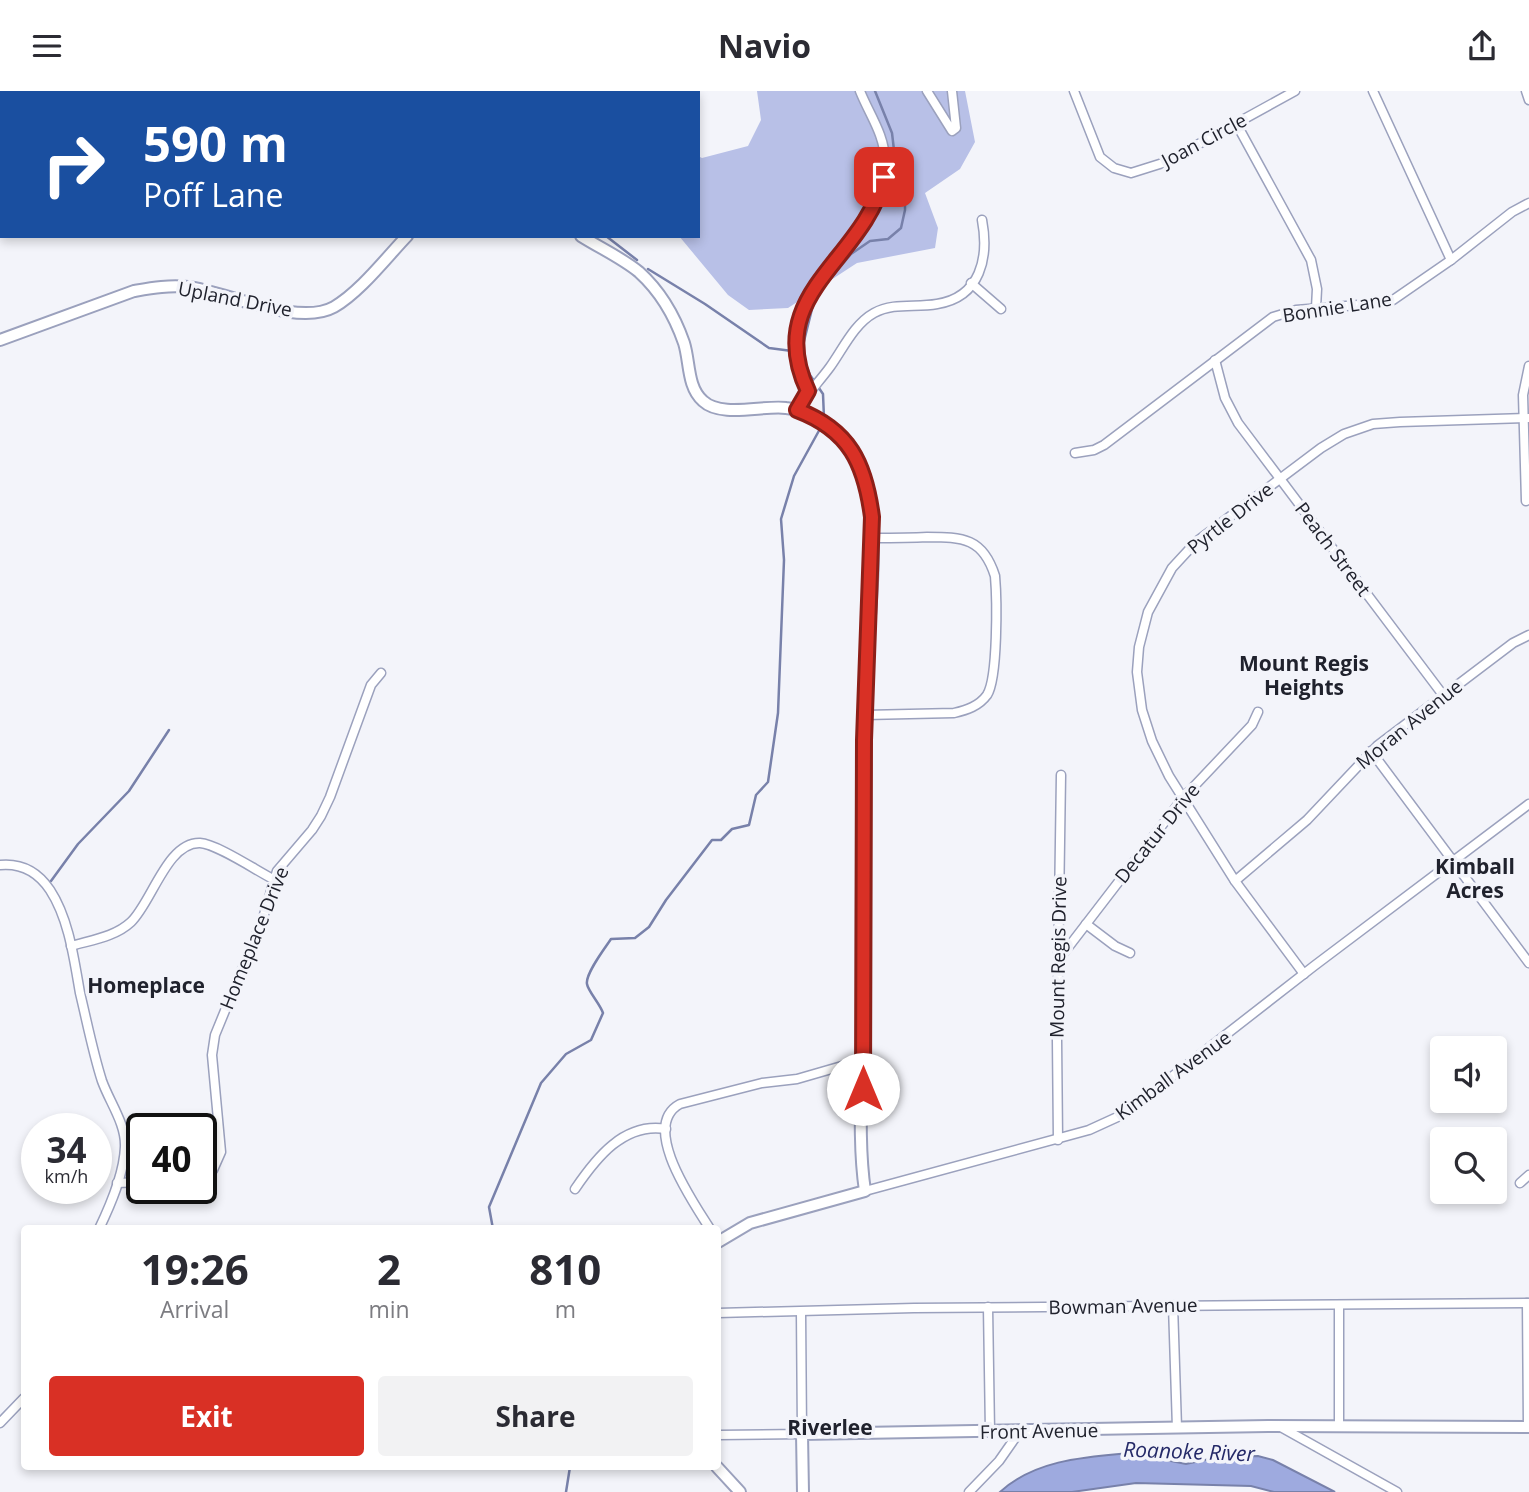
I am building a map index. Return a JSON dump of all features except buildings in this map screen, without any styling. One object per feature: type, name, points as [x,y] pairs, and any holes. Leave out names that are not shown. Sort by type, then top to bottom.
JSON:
[{"type":"street","points":[[810,389],[800,373],[795,349],[805,302],[863,224],[881,190],[884,177],[885,154],[881,139],[860,91]]},
{"type":"street","points":[[928,91],[952,131],[956,128],[952,91]]},
{"type":"street","name":"Joan Circle","points":[[1074,91],[1095,149],[1106,163],[1120,171],[1131,173],[1153,168],[1295,91]]},
{"type":"street","points":[[1373,91],[1451,260]]},
{"type":"street","points":[[1527,91],[1529,100]]},
{"type":"street","points":[[1236,123],[1311,260],[1317,289],[1315,308]]},
{"type":"street","name":"Bonnie Lane","points":[[1075,453],[1094,450],[1104,445],[1273,317],[1296,310],[1393,300],[1451,260],[1512,212],[1529,203]]},
{"type":"street","points":[[797,410],[863,321],[874,313],[888,307],[937,304],[962,294],[982,267],[985,253],[982,220]]},
{"type":"street","name":"Upland Drive","points":[[0,340],[135,292],[154,288],[186,287],[293,311],[320,312],[343,301],[405,238]]},
{"type":"street","points":[[584,238],[638,271],[657,291],[684,344],[693,387],[701,400],[721,409],[772,407],[797,410],[819,420],[832,429],[854,453],[865,476],[873,538],[865,715],[865,1191]]},
{"type":"street","points":[[971,283],[1001,309]]},
{"type":"street","name":"Peach Street","points":[[1215,361],[1231,412],[1443,695]]},
{"type":"street","points":[[1526,501],[1527,418],[1523,395],[1529,366]]},
{"type":"street","name":"Pyrtle Drive","points":[[1304,974],[1236,881],[1162,763],[1144,719],[1137,672],[1143,627],[1159,589],[1183,555],[1280,478],[1344,433],[1373,424],[1527,418]]},
{"type":"street","points":[[865,715],[966,711],[987,695],[994,678],[995,576],[981,549],[972,542],[955,537],[873,538]]},
{"type":"street","name":"Moran Avenue","points":[[1236,881],[1307,820],[1371,751],[1513,643],[1529,635]]},
{"type":"street","name":"Homeplace Drive","points":[[217,1113],[213,1044],[263,918],[273,879],[283,862],[321,816],[371,685],[381,673]]},
{"type":"street","name":"Decatur Drive","points":[[1060,958],[1183,798],[1252,725],[1258,712]]},
{"type":"street","points":[[1371,751],[1529,963]]},
{"type":"street","name":"Mount Regis Drive","points":[[1058,1140],[1061,775]]},
{"type":"street","name":"Kimball Avenue","points":[[721,1239],[769,1216],[1058,1140],[1099,1126],[1137,1106],[1304,974],[1529,804]]},
{"type":"street","points":[[71,946],[115,933],[124,927],[139,912],[173,857],[191,844],[206,844],[273,879]]},
{"type":"street","points":[[0,865],[22,867],[37,875],[46,884],[57,905],[71,946],[95,1057],[124,1136],[124,1157],[101,1225]]},
{"type":"street","points":[[1086,924],[1115,946],[1130,953]]},
{"type":"street","points":[[708,1225],[676,1170],[666,1129],[668,1114],[681,1104],[762,1083],[797,1079],[842,1066],[863,1065]]},
{"type":"street","name":"Homeplace Drive","points":[[217,1116],[221,1152],[217,1161]]},
{"type":"street","points":[[575,1189],[597,1159],[621,1139],[646,1128],[666,1129]]},
{"type":"street","points":[[1520,1183],[1529,1175]]},
{"type":"street","points":[[117,1183],[126,1183]]},
{"type":"street","points":[[1528,1303],[1529,1427]]},
{"type":"street","name":"Bowman Avenue","points":[[721,1313],[988,1307],[1528,1303]]},
{"type":"street","points":[[1173,1305],[1177,1428]]},
{"type":"street","points":[[1339,1305],[1339,1427]]},
{"type":"street","points":[[988,1307],[990,1431]]},
{"type":"street","points":[[801,1311],[803,1492]]},
{"type":"street","points":[[0,1423],[21,1401]]},
{"type":"street","points":[[1279,1426],[1397,1492]]},
{"type":"street","name":"Front Avenue","points":[[721,1435],[1279,1426],[1529,1427]]},
{"type":"street","points":[[969,1492],[999,1461],[1020,1431]]},
{"type":"street","points":[[720,1470],[740,1492]]},
{"type":"shaded area","points":[[757,91],[965,91],[975,142],[960,169],[925,193],[938,228],[935,248],[857,263],[788,308],[749,310],[728,295],[681,238],[700,238],[700,157],[748,146],[761,120]]},
{"type":"shaded area","points":[[1130,1453],[1186,1464],[1219,1457],[1258,1456],[1273,1460],[1335,1492],[1274,1492],[1251,1486],[1136,1483],[1072,1492],[1000,1492],[1014,1481],[1044,1467],[1078,1459]]},
{"type":"waterway","points":[[824,418],[823,394],[810,375],[801,353],[815,297],[851,254],[870,241],[888,239],[901,228],[905,210],[905,194],[896,167],[892,133],[875,91]]},
{"type":"waterway","points":[[609,238],[637,260]]},
{"type":"waterway","points":[[648,269],[769,348],[792,351]]},
{"type":"waterway","points":[[492,1225],[489,1207],[541,1083],[566,1054],[591,1040],[603,1013],[587,984],[596,961],[611,939],[635,938],[649,927],[712,840],[721,840],[732,829],[749,825],[756,795],[768,782],[778,713],[784,560],[781,519],[794,476],[821,427]]},
{"type":"waterway","points":[[51,881],[78,844],[129,791],[169,730]]},
{"type":"waterway","points":[[566,1492],[570,1470]]},
{"type":"district","name":"Mount Regis Heights","points":[[1304,676]]},
{"type":"district","name":"Kimball Acres","points":[[1475,879]]},
{"type":"district","name":"Homeplace","points":[[146,986]]},
{"type":"district","name":"Riverlee","points":[[830,1428]]},
{"type":"route","points":[[863,1089],[864,740],[872,517],[865,476],[854,453],[832,429],[797,410],[808,391],[800,373],[795,349],[805,302],[863,224],[873,208],[884,177]]},
{"type":"water label","name":"Roanoke River","points":[[1189,1452]]}]
